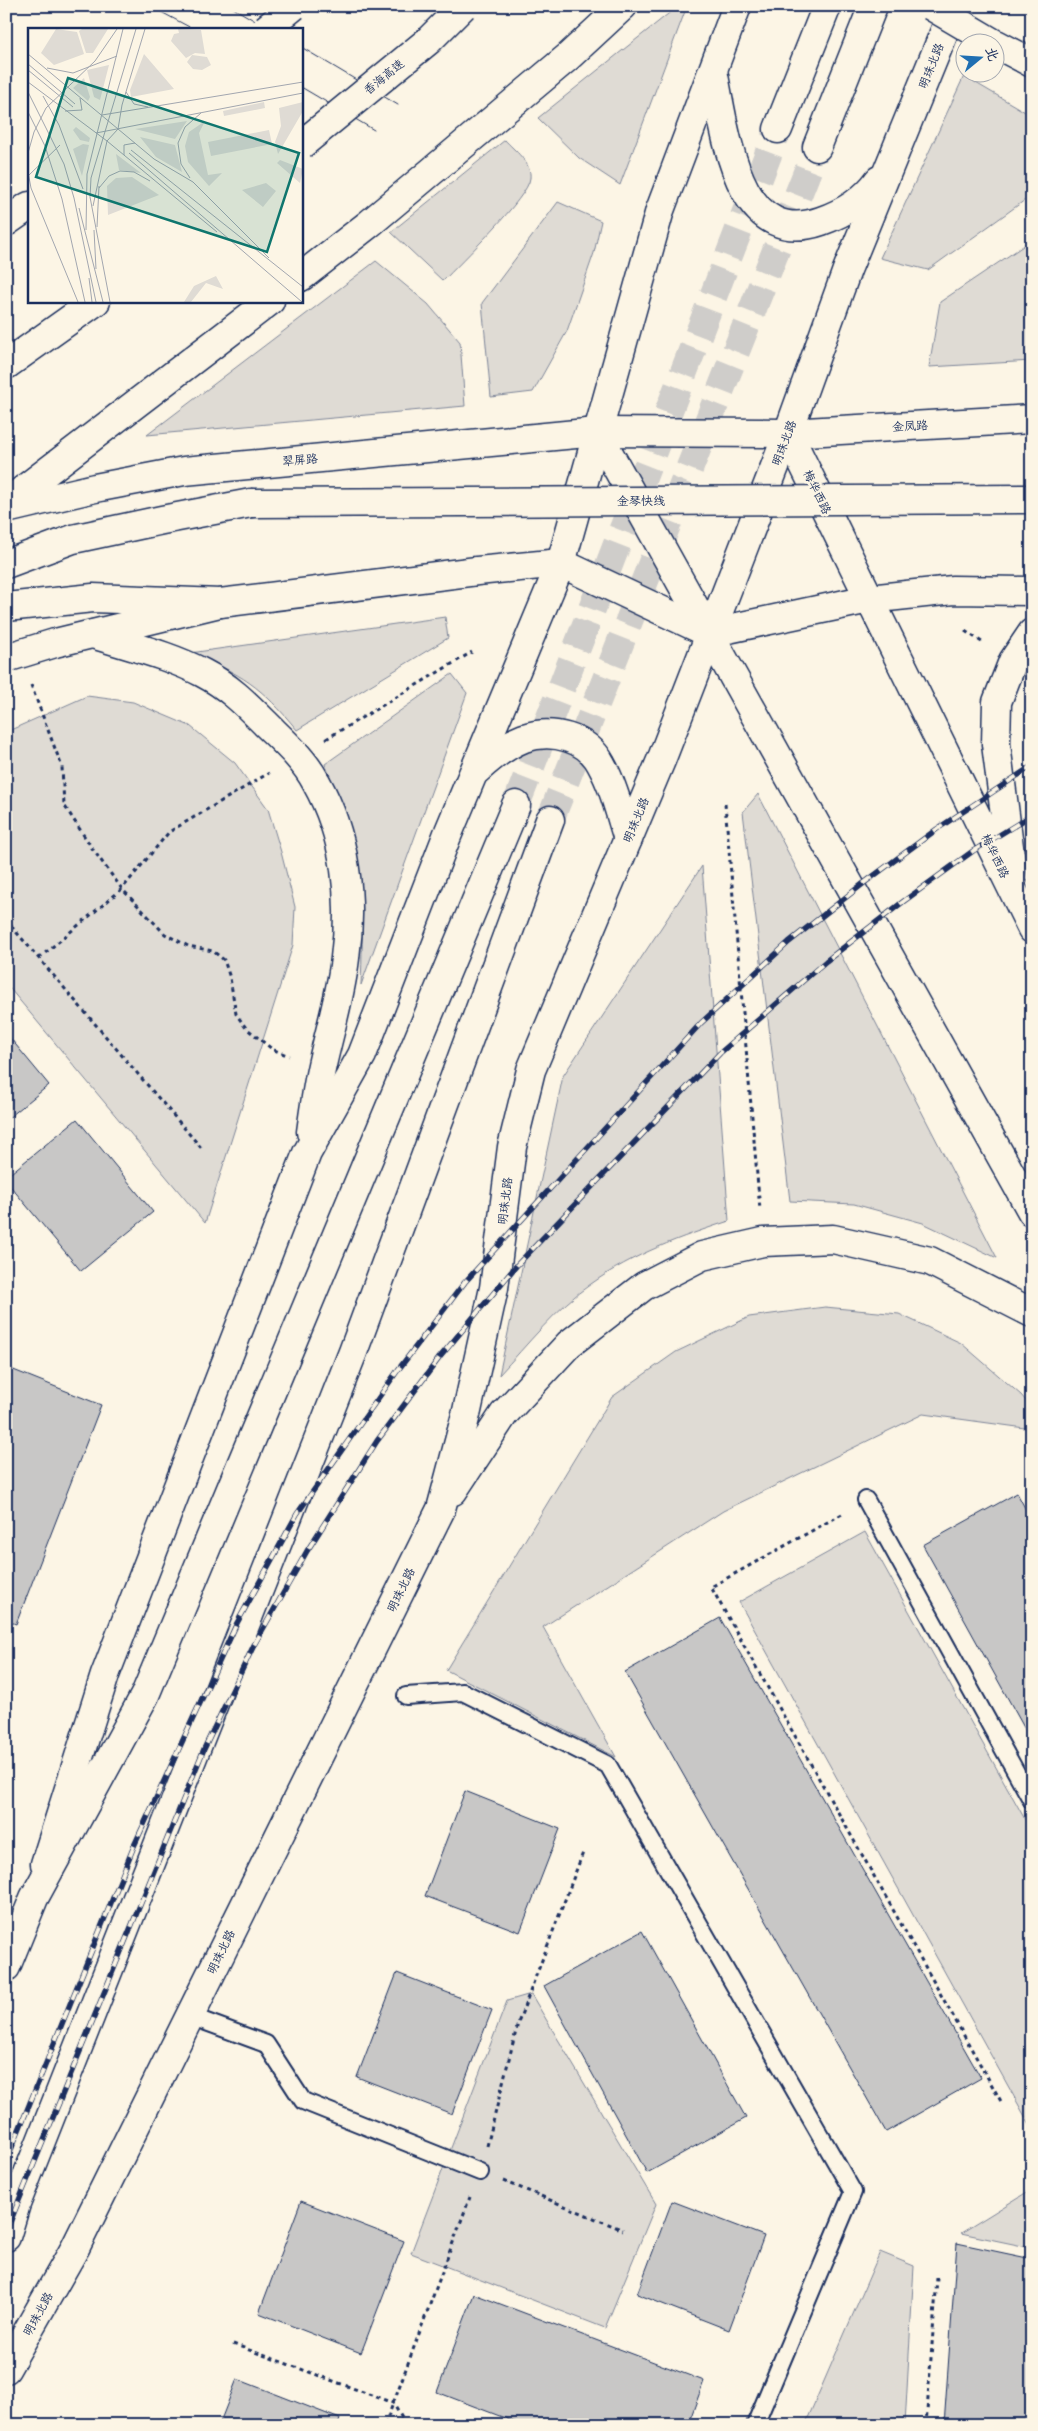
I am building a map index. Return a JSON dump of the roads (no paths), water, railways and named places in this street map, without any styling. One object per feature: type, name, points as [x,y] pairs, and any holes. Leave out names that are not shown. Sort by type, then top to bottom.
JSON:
[{"type":"main road","points":[[267,28],[294,6]]},
{"type":"main road","name":"香海高速","points":[[302,144],[428,42],[463,6]]},
{"type":"main road","points":[[302,276],[369,224],[568,56],[623,6]]},
{"type":"main road","points":[[6,1967],[34,1898],[106,1676],[307,1153],[362,1055],[447,836],[560,563],[660,210],[738,6]]},
{"type":"main road","points":[[778,129],[827,6]]},
{"type":"main road","points":[[818,147],[873,6]]},
{"type":"main road","points":[[931,6],[975,32]]},
{"type":"main road","name":"明珠北路","points":[[6,2369],[75,2248],[441,1509],[467,1411],[494,1288],[512,1147],[530,1070],[662,758],[788,433],[847,270],[955,6]]},
{"type":"main road","points":[[1006,49],[1032,63]]},
{"type":"main road","points":[[713,71],[732,161],[742,187],[760,212],[780,224],[808,226],[855,206],[875,185],[895,156]]},
{"type":"main road","points":[[6,222],[28,207]]},
{"type":"main road","points":[[6,365],[95,302]]},
{"type":"main road","points":[[6,503],[269,302]]},
{"type":"main road","name":"金凤路","points":[[788,433],[1032,419]]},
{"type":"main road","points":[[597,432],[788,433]]},
{"type":"main road","points":[[597,432],[1032,1212]]},
{"type":"main road","name":"翠屏路","points":[[6,508],[184,471],[597,432]]},
{"type":"main road","name":"梅华西路","points":[[788,433],[1017,902],[1032,929]]},
{"type":"main road","name":"金琴快线","points":[[6,564],[74,540],[162,520],[251,503],[1032,499]]},
{"type":"main road","points":[[13,656],[220,603],[477,570],[560,563],[710,633],[869,600],[953,590],[1032,591]]},
{"type":"main road","points":[[6,607],[93,598],[220,603]]},
{"type":"main road","points":[[1017,902],[996,744],[997,702],[1013,661],[1032,633]]},
{"type":"main road","points":[[93,634],[170,659],[234,691],[298,756],[316,782],[329,811],[340,845],[347,880],[348,913],[340,995],[322,1066],[307,1153]]},
{"type":"main road","points":[[475,772],[500,751],[524,738],[556,735],[575,740],[591,749],[601,763],[610,783],[628,840]]},
{"type":"main road","points":[[34,1898],[145,1695],[516,805]]},
{"type":"main road","points":[[6,2237],[27,2176],[353,1352],[550,820]]},
{"type":"main road","points":[[441,1509],[504,1414],[569,1344],[644,1286],[702,1256],[763,1242],[833,1239],[930,1261],[1032,1313]]},
{"type":"lane","points":[[866,1500],[1032,1802]]},
{"type":"lane","points":[[406,1696],[463,1692],[608,1764],[853,2192],[755,2425]]},
{"type":"lane","points":[[190,2016],[266,2044],[304,2102],[480,2172]]},
{"type":"tunnel","points":[[516,805],[778,129]]},
{"type":"tunnel","points":[[550,820],[817,147]]},
{"type":"tram line","points":[[150,6],[191,28]]},
{"type":"tram line","points":[[230,6],[267,28]]},
{"type":"tram line","points":[[302,48],[398,105]]},
{"type":"tram line","points":[[302,88],[374,130]]},
{"type":"railway","points":[[6,2162],[134,1846],[237,1623],[297,1514],[398,1370],[465,1282],[701,1023],[789,942],[864,883],[937,829],[1032,766]]},
{"type":"railway","points":[[6,2232],[204,1749],[254,1645],[307,1551],[377,1441],[440,1357],[517,1265],[720,1053],[826,961],[904,901],[973,851],[1032,815]]}]
